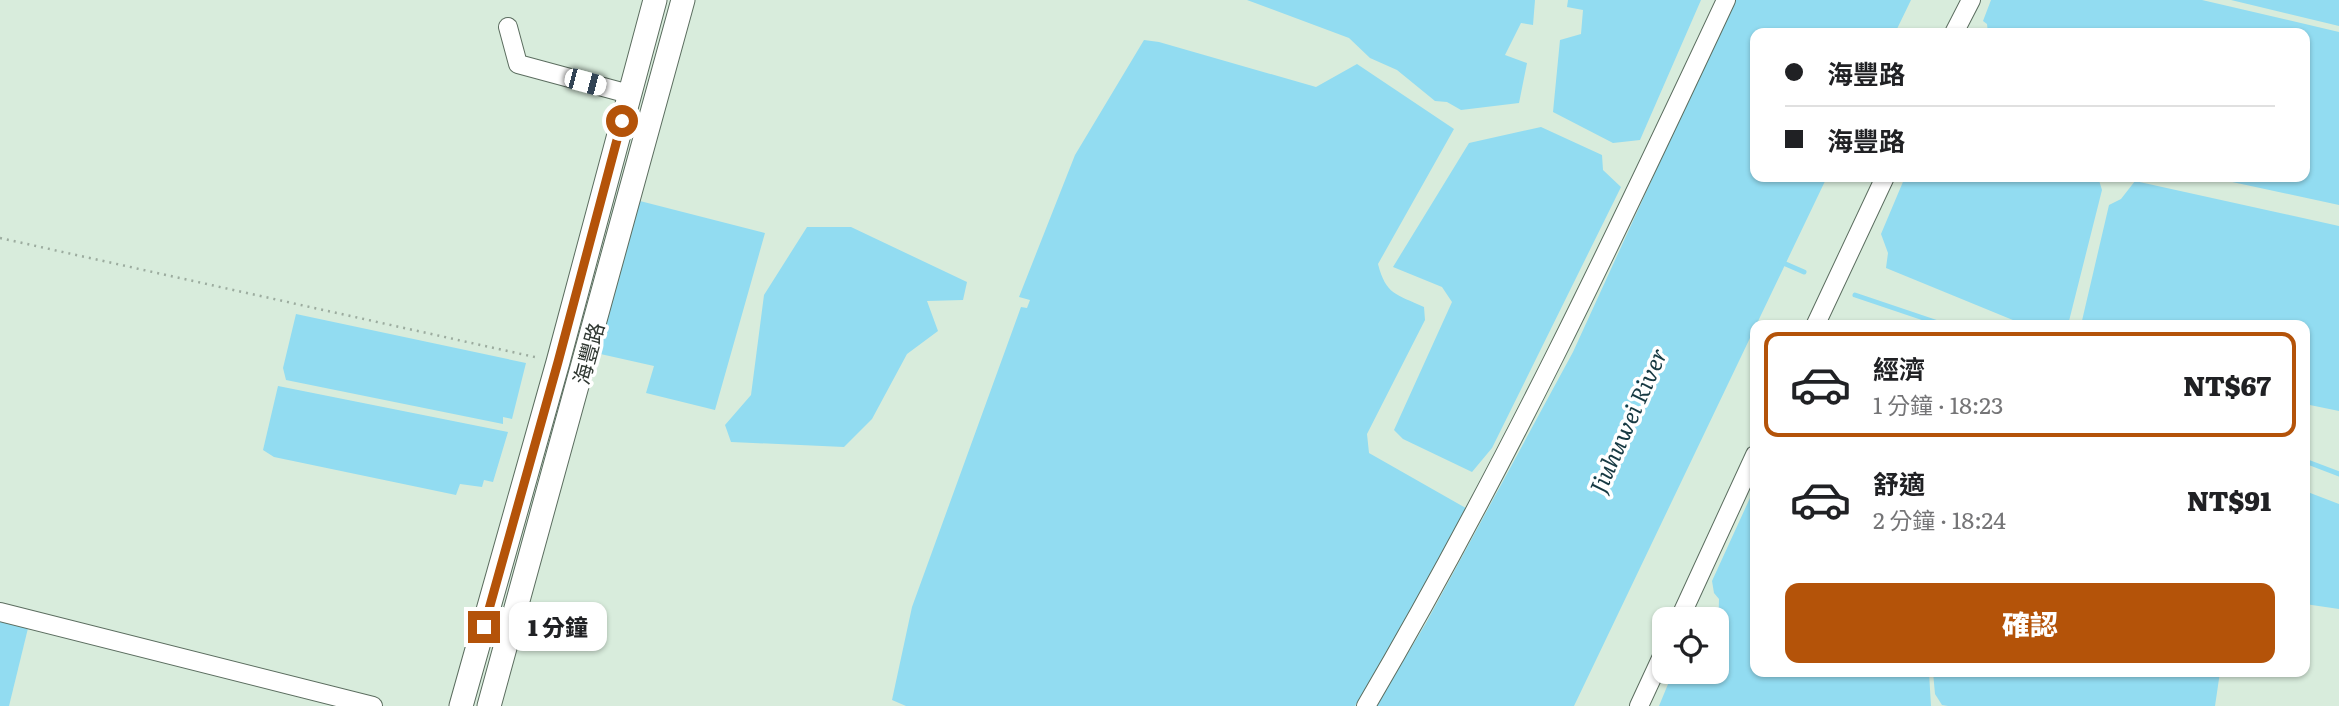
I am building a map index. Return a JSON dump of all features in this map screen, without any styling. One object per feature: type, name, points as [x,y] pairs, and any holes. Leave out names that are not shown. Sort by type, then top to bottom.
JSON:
[{"type":"main road","name":"海豐路","points":[[461,706],[558,362],[655,0]]},
{"type":"main road","name":"海豐路","points":[[489,706],[683,0]]},
{"type":"street","points":[[1366,706],[1480,504],[1645,172],[1726,0]]},
{"type":"street","points":[[1956,28],[1970,0]]},
{"type":"street","points":[[508,27],[518,64],[629,94]]},
{"type":"street","points":[[1818,320],[1883,182]]},
{"type":"street","points":[[1685,607],[1750,466]]},
{"type":"street","points":[[0,612],[373,706]]},
{"type":"street","points":[[1639,706],[1652,678]]},
{"type":"path","points":[[0,238],[558,362]]},
{"type":"water","points":[[1247,0],[1535,0],[1533,25],[1521,23],[1505,55],[1527,63],[1519,103],[1461,110],[1447,102],[1435,101],[1397,70],[1370,58],[1349,38]]},
{"type":"water","points":[[1568,0],[1701,0],[1640,140],[1613,143],[1553,112],[1560,40],[1581,34],[1583,10],[1567,7]]},
{"type":"water","name":"Jiuhuwei River","points":[[1734,0],[1911,0],[1897,28],[1750,28],[1750,182],[1825,182],[1759,320],[1750,320],[1750,338],[1574,706],[1376,706],[1426,623],[1573,352]]},
{"type":"water","points":[[1991,0],[2202,0],[2339,32],[2339,205],[2232,182],[2310,182],[2310,28],[1987,28],[1983,21]]},
{"type":"water","points":[[2231,0],[2339,0],[2339,26]]},
{"type":"water","points":[[1144,40],[1316,87],[1357,64],[1454,129],[1378,264],[1389,288],[1399,296],[1424,307],[1425,320],[1367,434],[1369,453],[1471,511],[1355,706],[906,706],[892,700],[912,607],[1021,307],[1027,308],[1030,300],[1019,297],[1075,155]]},
{"type":"water","points":[[1541,127],[1602,155],[1603,170],[1621,187],[1492,448],[1472,472],[1403,439],[1394,430],[1452,302],[1442,287],[1393,267],[1469,143]]},
{"type":"water","points":[[1903,182],[2100,182],[2102,190],[2069,320],[2013,320],[1886,268],[1888,253],[1881,234]]},
{"type":"water","points":[[2134,182],[2140,182],[2339,226],[2339,411],[2310,405],[2310,320],[2082,320],[2109,205],[2121,199]]},
{"type":"water","points":[[636,200],[765,233],[715,410],[646,393],[654,366],[587,351]]},
{"type":"water","points":[[807,227],[851,227],[967,282],[963,300],[927,301],[938,331],[907,354],[872,419],[844,447],[731,442],[725,425],[751,395],[764,295]]},
{"type":"water","points":[[296,314],[526,363],[512,419],[503,417],[503,424],[286,380],[283,368]]},
{"type":"water","points":[[278,386],[508,432],[493,482],[484,480],[482,487],[460,484],[456,495],[274,457],[263,450]]},
{"type":"water","points":[[2310,493],[2339,504],[2339,609],[2310,605]]},
{"type":"water","points":[[1750,498],[1750,677],[1929,677],[1931,706],[1659,706],[1668,684],[1729,684],[1729,607],[1719,607],[1719,599],[1714,593],[1712,581]]},
{"type":"water","points":[[0,612],[30,620],[9,706],[0,706]]},
{"type":"water","points":[[1933,677],[2219,677],[2215,706],[1948,706],[1942,705],[1935,694]]},
{"type":"waterway","points":[[1781,262],[1804,272]]},
{"type":"waterway","points":[[1855,295],[1929,320]]},
{"type":"waterway","points":[[2310,463],[2339,474]]},
{"type":"route","points":[[484,627],[622,121]]}]
